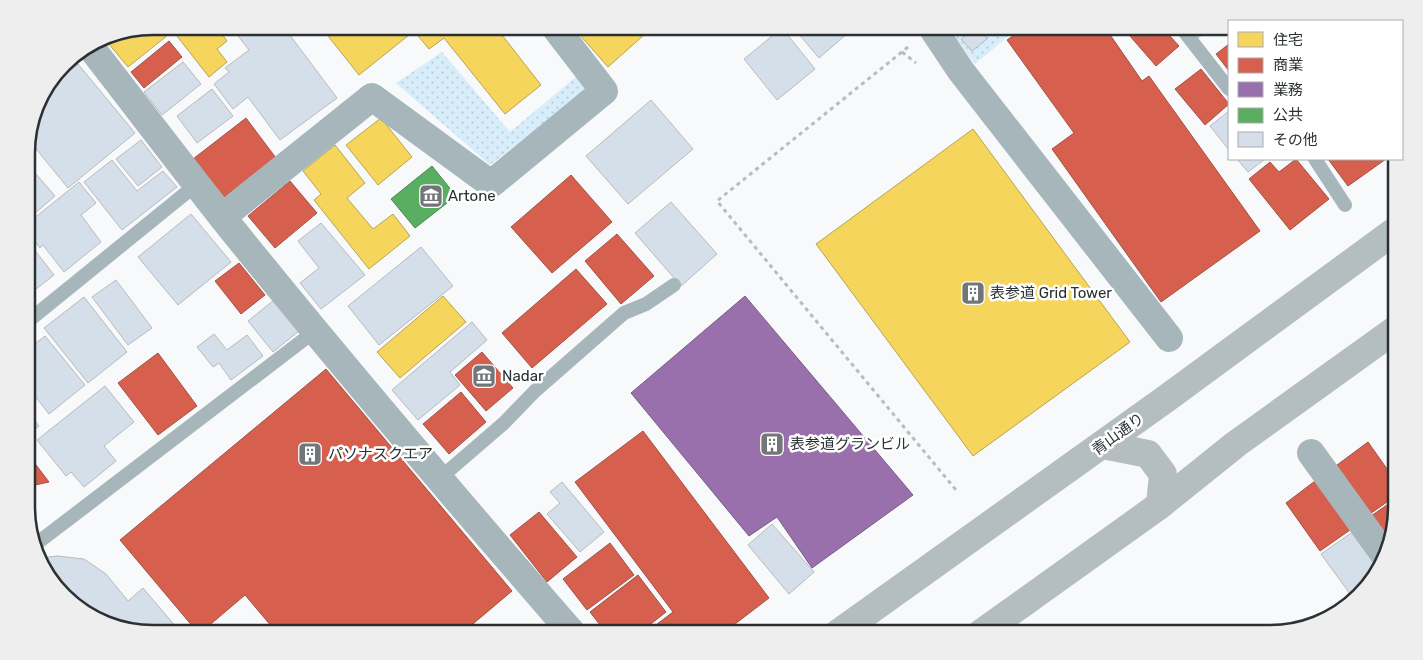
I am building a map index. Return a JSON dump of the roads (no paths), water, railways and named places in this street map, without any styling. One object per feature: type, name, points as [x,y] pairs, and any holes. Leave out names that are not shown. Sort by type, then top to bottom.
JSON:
[{"type":"highway","name":"青山通り","points":[[850,625],[1103,445],[1388,236]]},
{"type":"highway","points":[[993,625],[1160,506],[1236,444],[1388,335]]},
{"type":"highway","points":[[1103,445],[1148,454],[1162,474],[1160,506]]},
{"type":"street","points":[[222,217],[372,97],[491,184],[604,90],[561,35]]},
{"type":"street","points":[[937,35],[961,72],[1169,338]]},
{"type":"street","points":[[94,51],[222,217],[315,331],[565,625]]},
{"type":"street","points":[[1311,453],[1380,549]]},
{"type":"lane","points":[[1187,35],[1228,88]]},
{"type":"lane","points":[[1316,160],[1345,205]]},
{"type":"lane","points":[[35,316],[197,184]]},
{"type":"lane","points":[[439,479],[504,423],[535,392],[624,313],[646,304],[674,284]]},
{"type":"lane","points":[[40,541],[315,331]]},
{"type":"place","name":"Artone","points":[[431,196]]},
{"type":"place","name":"表参道 Grid Tower","points":[[973,293]]},
{"type":"place","name":"Nadar","points":[[484,376]]},
{"type":"place","name":"表参道グランビル","points":[[772,444]]},
{"type":"place","name":"パソナスクエア","points":[[310,454]]}]
